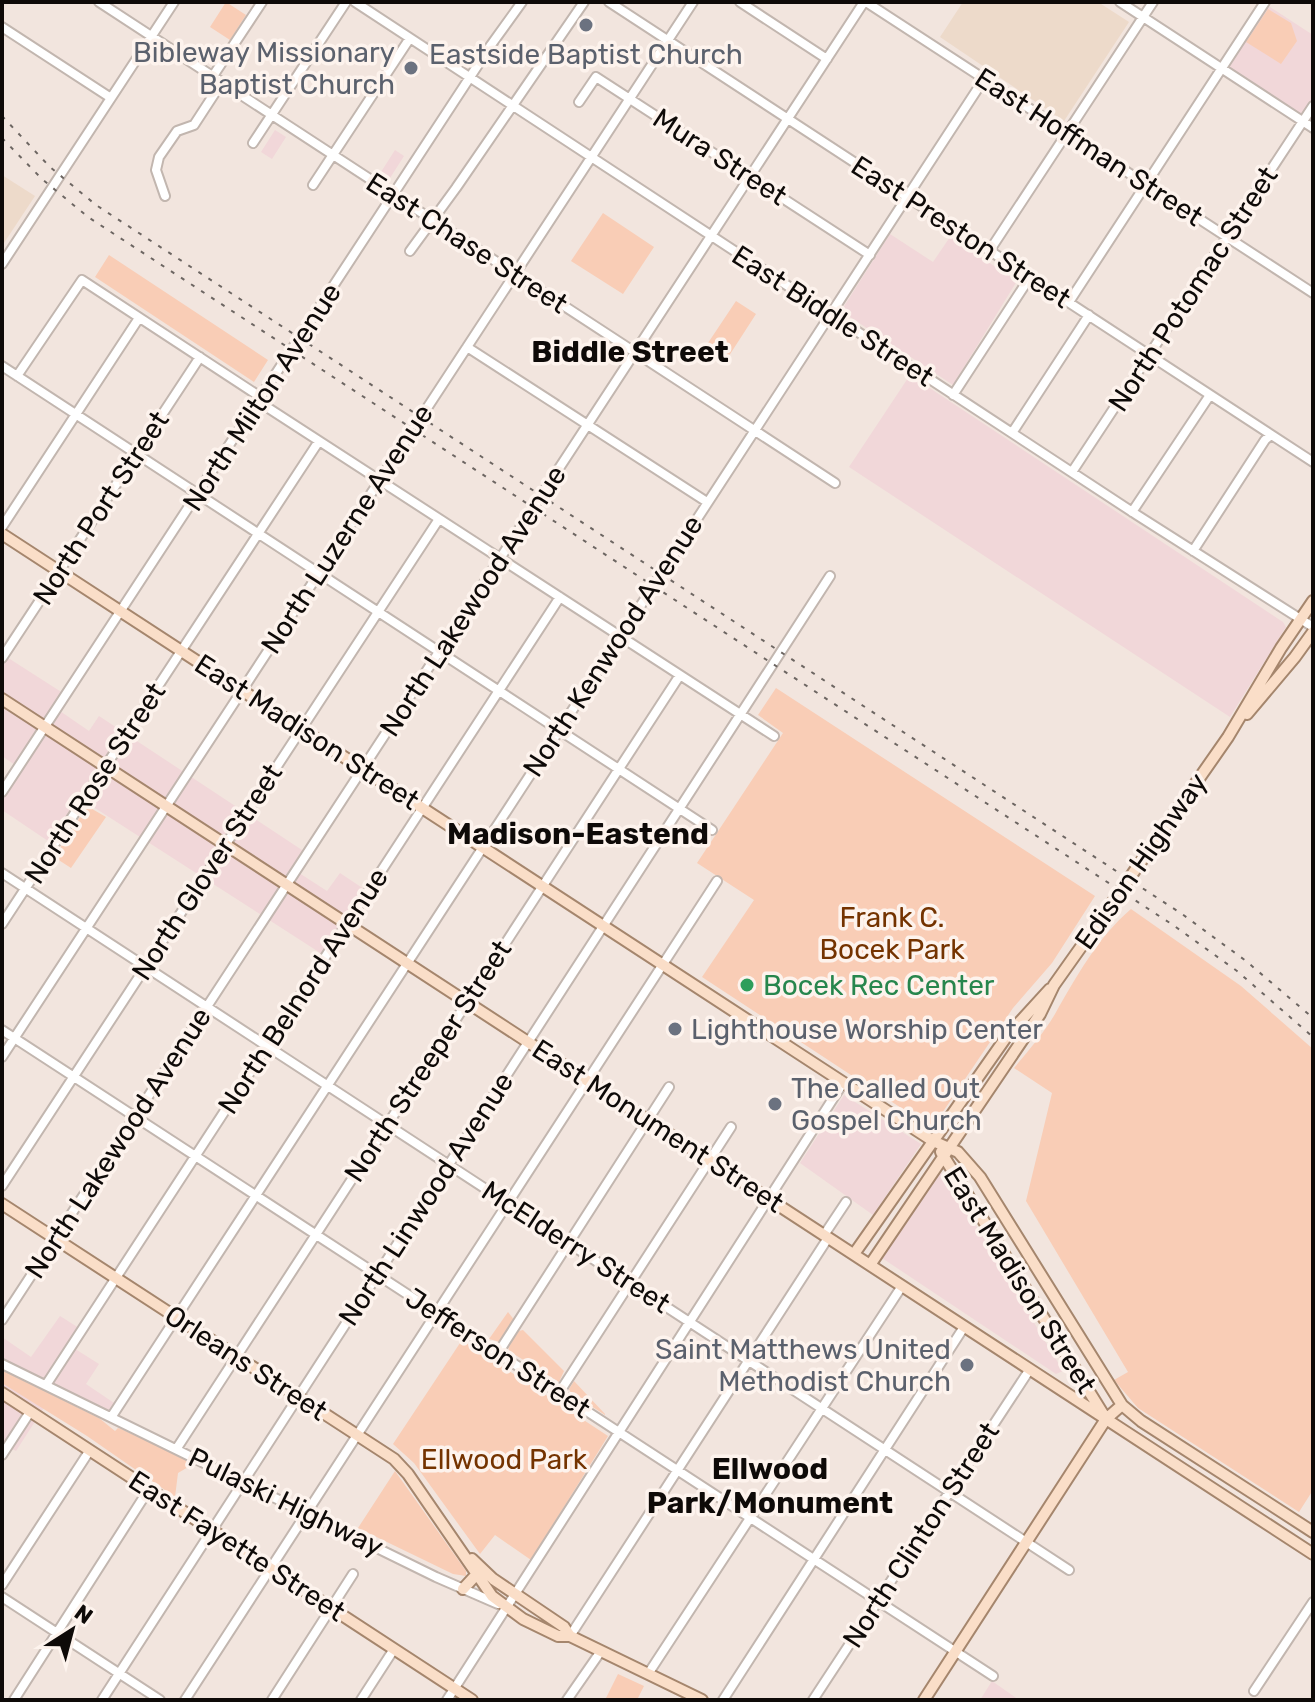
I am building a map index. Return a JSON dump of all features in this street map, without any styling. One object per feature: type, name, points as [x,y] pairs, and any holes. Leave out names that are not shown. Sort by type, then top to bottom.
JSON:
[{"type":"main road","name":"East Madison Street","points":[[2,534],[946,1151],[965,1159],[980,1177],[1122,1405]]},
{"type":"main road","name":"Edison Highway","points":[[870,1265],[1040,1014],[1054,985],[1228,737],[1313,601]]},
{"type":"main road","name":"Edison Highway","points":[[1228,737],[1295,657],[1313,629]]},
{"type":"main road","name":"East Monument Street","points":[[2,699],[1313,1554]]},
{"type":"main road","name":"Edison Highway","points":[[854,1254],[1007,1036],[1040,996],[1054,985]]},
{"type":"main road","name":"East Madison Street","points":[[946,1151],[1106,1419]]},
{"type":"main road","name":"Orleans Street","points":[[2,1204],[402,1466],[463,1550],[476,1575],[506,1608]]},
{"type":"main road","name":"East Fayette Street","points":[[2,1393],[472,1700]]},
{"type":"main road","points":[[924,1700],[1106,1419],[1122,1405],[1141,1421],[1313,1532]]},
{"type":"main road","name":"Orleans Street","points":[[463,1550],[515,1595]]},
{"type":"main road","points":[[463,1589],[476,1575]]},
{"type":"main road","name":"Pulaski Highway","points":[[515,1595],[564,1627],[570,1636]]},
{"type":"main road","points":[[506,1608],[519,1606],[537,1616],[547,1616]]},
{"type":"main road","name":"Pulaski Highway","points":[[506,1608],[558,1636],[570,1636],[702,1700]]},
{"type":"street","name":"East Chase Street","points":[[99,2],[835,483]]},
{"type":"street","points":[[2,264],[174,2]]},
{"type":"street","points":[[213,76],[262,2]]},
{"type":"street","points":[[253,143],[346,2]]},
{"type":"street","name":"East Biddle Street","points":[[355,2],[1313,629]]},
{"type":"street","name":"North Milton Avenue","points":[[2,792],[522,2]]},
{"type":"street","points":[[410,251],[584,2]]},
{"type":"street","name":"East Preston Street","points":[[609,2],[1312,459]]},
{"type":"street","name":"North Luzerne Avenue","points":[[2,1057],[693,2]]},
{"type":"street","points":[[740,2],[827,59]]},
{"type":"street","name":"North Lakewood Avenue","points":[[2,1320],[865,2]]},
{"type":"street","name":"East Hoffman Street","points":[[865,2],[1312,290]]},
{"type":"street","points":[[1120,2],[1313,128]]},
{"type":"street","points":[[990,250],[1153,2]]},
{"type":"street","points":[[1069,302],[1265,2]]},
{"type":"street","points":[[2,27],[111,98]]},
{"type":"street","points":[[313,185],[410,38]]},
{"type":"street","name":"Mura Street","points":[[579,102],[596,77],[870,255]]},
{"type":"street","name":"North Kenwood Avenue","points":[[112,1416],[984,79]]},
{"type":"street","points":[[165,196],[156,170],[159,157],[177,131],[194,125],[222,82]]},
{"type":"street","name":"North Potomac Street","points":[[1072,472],[1313,106]]},
{"type":"street","points":[[953,395],[1030,277]]},
{"type":"street","points":[[17,376],[82,280],[200,357],[319,441],[774,736]]},
{"type":"street","points":[[1012,433],[1089,315]]},
{"type":"street","points":[[2,527],[139,318]]},
{"type":"street","points":[[467,347],[707,502]]},
{"type":"street","name":"North Port Street","points":[[2,658],[200,357]]},
{"type":"street","points":[[2,366],[712,830]]},
{"type":"street","points":[[1132,512],[1210,395]]},
{"type":"street","points":[[1193,551],[1271,435]]},
{"type":"street","name":"North Rose Street","points":[[2,924],[319,441]]},
{"type":"street","name":"North Glover Street","points":[[2,1186],[439,519]]},
{"type":"street","name":"North Linwood Avenue","points":[[102,1700],[830,576]]},
{"type":"street","name":"North Belnord Avenue","points":[[46,1385],[560,597]]},
{"type":"street","name":"North Streeper Street","points":[[177,1448],[680,675]]},
{"type":"street","name":"McElderry Street","points":[[2,873],[1069,1570]]},
{"type":"street","points":[[185,1700],[717,881]]},
{"type":"street","name":"Jefferson Street","points":[[2,1030],[993,1676]]},
{"type":"street","points":[[447,1700],[843,1083]]},
{"type":"street","points":[[498,1353],[669,1087]]},
{"type":"street","points":[[559,1393],[731,1127]]},
{"type":"street","points":[[570,1636],[750,1361],[846,1202]]},
{"type":"street","points":[[648,1674],[902,1286]]},
{"type":"street","points":[[723,1700],[964,1327]]},
{"type":"street","name":"Pulaski Highway","points":[[2,1364],[506,1608]]},
{"type":"street","name":"North Clinton Street","points":[[813,1700],[1030,1369]]},
{"type":"street","points":[[2,1455],[30,1412]]},
{"type":"street","points":[[2,1585],[90,1450]]},
{"type":"street","points":[[14,1700],[149,1489]]},
{"type":"street","points":[[272,1700],[353,1574]]},
{"type":"street","points":[[2,1597],[160,1700]]},
{"type":"street","points":[[1254,1691],[1313,1602]]},
{"type":"street","points":[[361,1700],[394,1649]]},
{"type":"street","points":[[567,1700],[601,1651]]},
{"type":"shaded area","points":[[963,2],[1098,2],[1129,22],[1064,121],[940,37]]},
{"type":"shaded area","points":[[1264,3],[1313,35],[1313,107],[1303,123],[1220,68]]},
{"type":"shaded area","points":[[275,130],[286,137],[272,159],[261,152]]},
{"type":"shaded area","points":[[395,150],[404,156],[390,178],[381,172]]},
{"type":"shaded area","points":[[2,175],[35,196],[2,246]]},
{"type":"shaded area","points":[[890,234],[933,262],[950,237],[1017,281],[953,385],[841,311]]},
{"type":"shaded area","points":[[910,375],[1283,622],[1286,627],[1230,717],[849,467]]},
{"type":"shaded area","points":[[2,654],[66,695],[57,709],[89,731],[99,716],[308,854],[296,871],[327,891],[340,873],[367,891],[325,956],[84,801],[54,845],[2,810],[2,792],[18,767],[2,756]]},
{"type":"shaded area","points":[[844,1095],[921,1144],[873,1215],[800,1163]]},
{"type":"shaded area","points":[[939,1173],[945,1174],[1063,1371],[1056,1374],[882,1258]]},
{"type":"shaded area","points":[[60,1316],[82,1330],[72,1347],[99,1364],[86,1384],[120,1407],[113,1416],[56,1389],[16,1451],[2,1444],[2,1337],[31,1357]]},
{"type":"shaded area","points":[[992,1681],[1019,1700],[980,1700]]},
{"type":"green space","points":[[226,2],[246,15],[230,40],[210,27]]},
{"type":"green space","points":[[1268,9],[1291,23],[1297,41],[1281,64],[1246,42]]},
{"type":"green space","points":[[603,213],[654,247],[623,294],[571,261]]},
{"type":"green space","points":[[109,255],[268,360],[254,382],[95,277]]},
{"type":"green space","points":[[736,301],[756,314],[725,362],[704,349]]},
{"type":"green space","name":"Frank C. Bocek Park","points":[[776,688],[1095,896],[1052,963],[1013,1008],[936,1122],[927,1125],[702,977],[754,900],[697,863],[783,733],[758,715]]},
{"type":"green space","points":[[87,806],[106,817],[71,868],[54,857]]},
{"type":"green space","points":[[1131,909],[1241,986],[1313,1049],[1313,1490],[1299,1512],[1138,1408],[1114,1380],[1128,1372],[1026,1201],[1052,1093],[1014,1068],[1046,1028],[1098,945]]},
{"type":"green space","points":[[508,1312],[515,1321],[500,1342],[489,1339]]},
{"type":"green space","name":"Ellwood Park","points":[[523,1330],[564,1371],[559,1382],[509,1351],[508,1346]]},
{"type":"green space","name":"Ellwood Park","points":[[462,1340],[608,1436],[531,1560],[495,1535],[480,1554],[414,1463],[393,1444]]},
{"type":"green space","points":[[2,1370],[99,1418],[115,1431],[121,1429],[195,1463],[178,1473],[175,1497],[87,1436],[2,1383]]},
{"type":"green space","name":"Ellwood Park","points":[[574,1381],[605,1415],[571,1393],[569,1389]]},
{"type":"green space","name":"Ellwood Park","points":[[395,1471],[466,1571],[466,1576],[453,1574],[358,1528]]},
{"type":"green space","points":[[618,1674],[644,1686],[637,1700],[605,1700]]},
{"type":"railway","points":[[2,116],[50,167],[96,205],[1182,914],[1246,961],[1313,1018]]},
{"type":"railway","points":[[2,138],[42,179],[88,217],[1173,925],[1237,971],[1313,1037]]},
{"type":"place","name":"Eastside Baptist Church","points":[[586,25]]},
{"type":"place","name":"Bibleway Missionary Baptist Church","points":[[411,68]]},
{"type":"place","name":"Bocek Rec Center","points":[[747,985]]},
{"type":"place","name":"Lighthouse Worship Center","points":[[675,1029]]},
{"type":"place","name":"The Called Out Gospel Church","points":[[775,1104]]},
{"type":"place","name":"Saint Matthews United Methodist Church","points":[[967,1365]]},
{"type":"district","name":"Biddle Street","points":[[630,352]]},
{"type":"district","name":"Madison-Eastend","points":[[578,834]]},
{"type":"district","name":"Ellwood Park/Monument","points":[[770,1486]]}]
